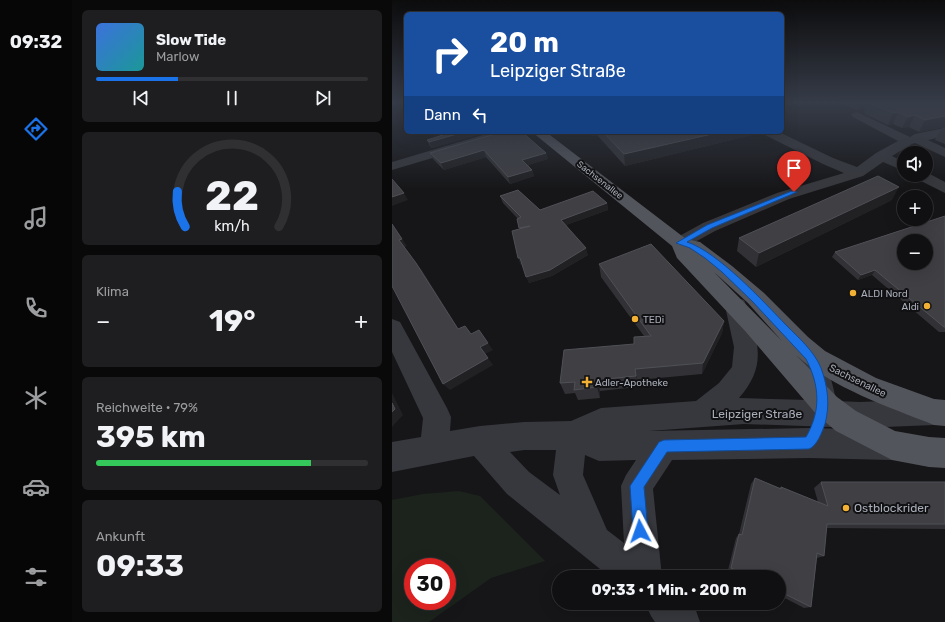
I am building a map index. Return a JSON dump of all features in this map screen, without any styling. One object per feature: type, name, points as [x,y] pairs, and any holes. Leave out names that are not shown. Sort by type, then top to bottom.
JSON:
[{"type":"main road","name":"Sachsenallee","points":[[541,134],[680,243],[693,246],[708,256],[756,298],[800,344],[816,358],[867,386],[940,412]]},
{"type":"main road","name":"Sachsenallee","points":[[680,243],[684,254],[736,306],[827,410],[892,445]]},
{"type":"main road","name":"Leipziger Straße","points":[[892,445],[945,454]]},
{"type":"street","points":[[896,132],[945,153]]},
{"type":"street","points":[[680,243],[709,227],[783,196],[858,173],[871,165],[881,156],[912,139],[945,132]]},
{"type":"street","points":[[392,166],[499,134]]},
{"type":"street","points":[[773,134],[828,161],[858,173]]},
{"type":"street","points":[[881,156],[897,164]]},
{"type":"street","points":[[933,182],[945,188]]},
{"type":"street","points":[[700,414],[730,390],[739,378],[746,361],[744,338],[736,306]]},
{"type":"street","points":[[392,328],[437,417],[434,449]]},
{"type":"street","points":[[800,344],[816,368],[827,410],[809,443]]},
{"type":"street","name":"Leipziger Straße","points":[[572,435],[601,421],[744,411],[827,410],[905,414],[940,412]]},
{"type":"street","points":[[572,435],[568,475],[595,542]]},
{"type":"street","name":"Leipziger Straße","points":[[392,457],[480,440],[524,436],[572,435],[599,446],[809,443],[892,445]]},
{"type":"street","points":[[480,440],[518,484],[630,570]]},
{"type":"street","points":[[643,570],[637,486],[664,446]]},
{"type":"street","points":[[670,610],[681,622]]},
{"type":"shaded area","points":[[459,491],[480,496],[545,561],[491,578],[456,603],[456,558],[404,558],[404,610],[446,610],[429,622],[392,622],[392,500],[423,494]]},
{"type":"building","points":[[442,134],[457,134],[429,142],[427,140],[443,135]]},
{"type":"building","points":[[495,134],[524,134],[546,153],[522,160],[532,170],[508,177],[484,150],[441,163],[430,153]]},
{"type":"building","points":[[605,134],[712,134],[624,154]]},
{"type":"building","points":[[878,176],[899,187],[759,253],[739,238]]},
{"type":"building","points":[[392,179],[404,193],[392,197]]},
{"type":"building","points":[[518,190],[540,210],[593,191],[607,203],[561,220],[586,248],[550,270],[526,277],[520,258],[518,258],[512,231],[530,226],[519,228],[517,219],[521,217],[500,196]]},
{"type":"building","name":"Aldi","points":[[945,216],[945,327],[875,270],[861,275],[835,252],[914,226],[933,226],[933,220]]},
{"type":"building","points":[[392,224],[402,239],[399,240],[416,263],[458,329],[465,326],[471,334],[479,330],[488,343],[480,347],[488,358],[443,384],[392,286]]},
{"type":"building","points":[[651,244],[724,321],[703,363],[635,369],[636,376],[597,380],[597,387],[574,390],[575,382],[560,383],[564,350],[634,344],[634,337],[651,336],[599,264]]},
{"type":"building","points":[[392,403],[395,409],[392,412]]},
{"type":"building","points":[[755,478],[828,506],[821,482],[945,482],[945,524],[827,524],[824,556],[817,553],[811,607],[786,594],[786,570],[735,570],[731,568],[739,534],[742,535]]},
{"type":"place","name":"ALDI Nord","points":[[853,293]]},
{"type":"place","name":"Aldi","points":[[927,306]]},
{"type":"place","name":"TEDi","points":[[635,319]]},
{"type":"place","name":"Adler-Apotheke","points":[[587,382]]},
{"type":"place","name":"Ostblockrider","points":[[846,508]]},
{"type":"route","points":[[640,531],[637,486],[664,446],[809,443],[818,428],[822,414],[822,394],[816,368],[809,356],[800,344],[756,298],[725,270],[693,246],[680,243],[709,227],[794,192]]}]
